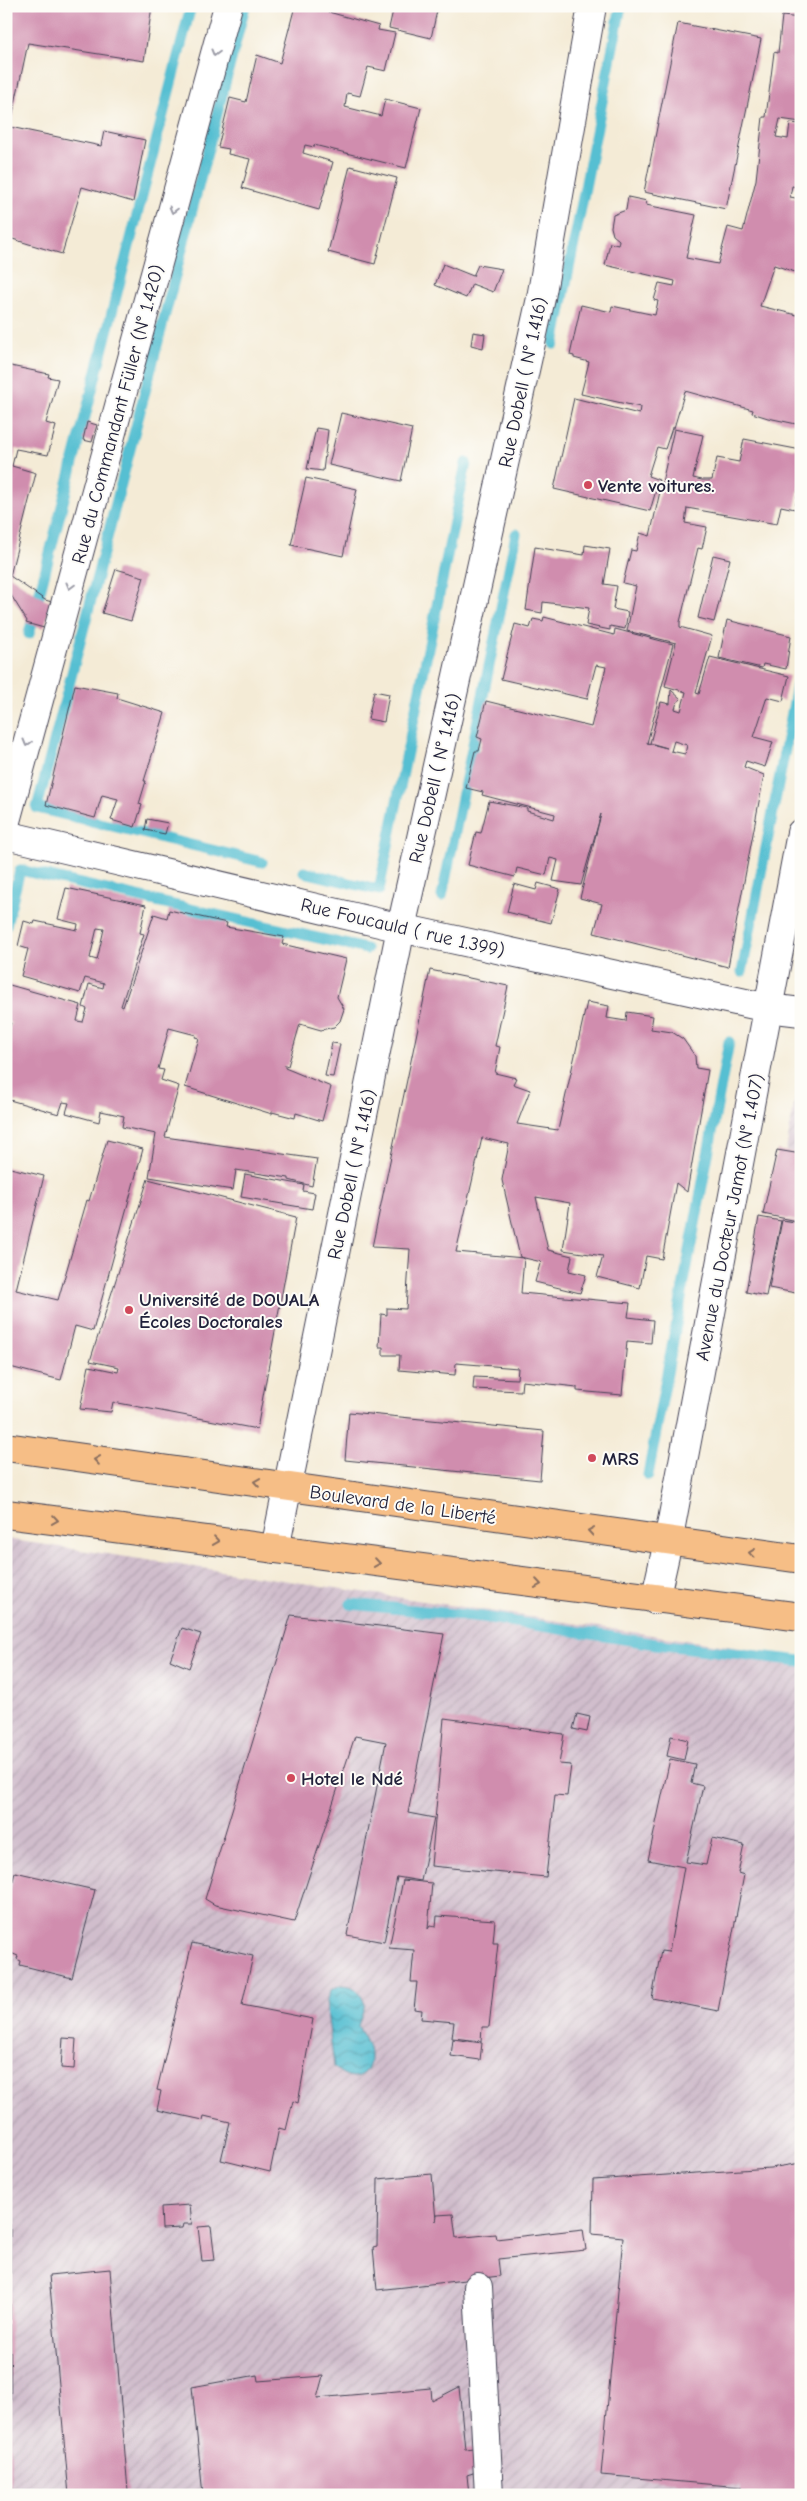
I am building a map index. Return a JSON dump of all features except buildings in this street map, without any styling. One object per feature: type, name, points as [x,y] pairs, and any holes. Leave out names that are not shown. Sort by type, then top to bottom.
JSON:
[{"type":"main road","name":"Boulevard de la Liberté","points":[[6,1447],[801,1560]]},
{"type":"main road","points":[[6,1514],[655,1600],[801,1617]]},
{"type":"street","name":"Rue du Commandant Füller (N° 1.420)","points":[[6,821],[228,6]]},
{"type":"street","name":"Rue Dobell ( N° 1.416)","points":[[275,1549],[401,928],[541,298],[592,6]]},
{"type":"street","name":"Avenue du Docteur Jamot (N° 1.407)","points":[[655,1600],[668,1542],[801,833]]},
{"type":"street","name":"Rue Foucauld ( rue 1.399)","points":[[6,835],[401,928],[768,1008],[801,1012]]},
{"type":"street","points":[[478,2287],[489,2495]]},
{"type":"shaded area","points":[[801,1069],[801,1154],[786,1151]]},
{"type":"shaded area","points":[[6,1539],[801,1657],[801,2495],[6,2495]]},
{"type":"water","points":[[340,1985],[356,1989],[365,2004],[358,2026],[369,2047],[369,2063],[367,2070],[363,2074],[352,2077],[334,2067],[326,2002],[331,1990]]},
{"type":"waterway","points":[[29,634],[191,6]]},
{"type":"waterway","points":[[245,6],[37,808],[262,862]]},
{"type":"waterway","points":[[554,344],[621,6]]},
{"type":"waterway","points":[[768,6],[782,8]]},
{"type":"waterway","points":[[304,872],[379,890],[466,463]]},
{"type":"waterway","points":[[442,896],[516,534]]},
{"type":"waterway","points":[[742,972],[801,666]]},
{"type":"waterway","points":[[6,925],[20,870],[366,949]]},
{"type":"waterway","points":[[648,1475],[729,1042]]},
{"type":"waterway","points":[[351,1604],[483,1617],[656,1644],[801,1661]]},
{"type":"place","name":"Vente voitures.","points":[[588,485]]},
{"type":"place","name":"Université de DOUALA Écoles Doctorales","points":[[129,1310]]},
{"type":"place","name":"MRS","points":[[592,1458]]},
{"type":"place","name":"Hotel le Ndé","points":[[291,1778]]}]
